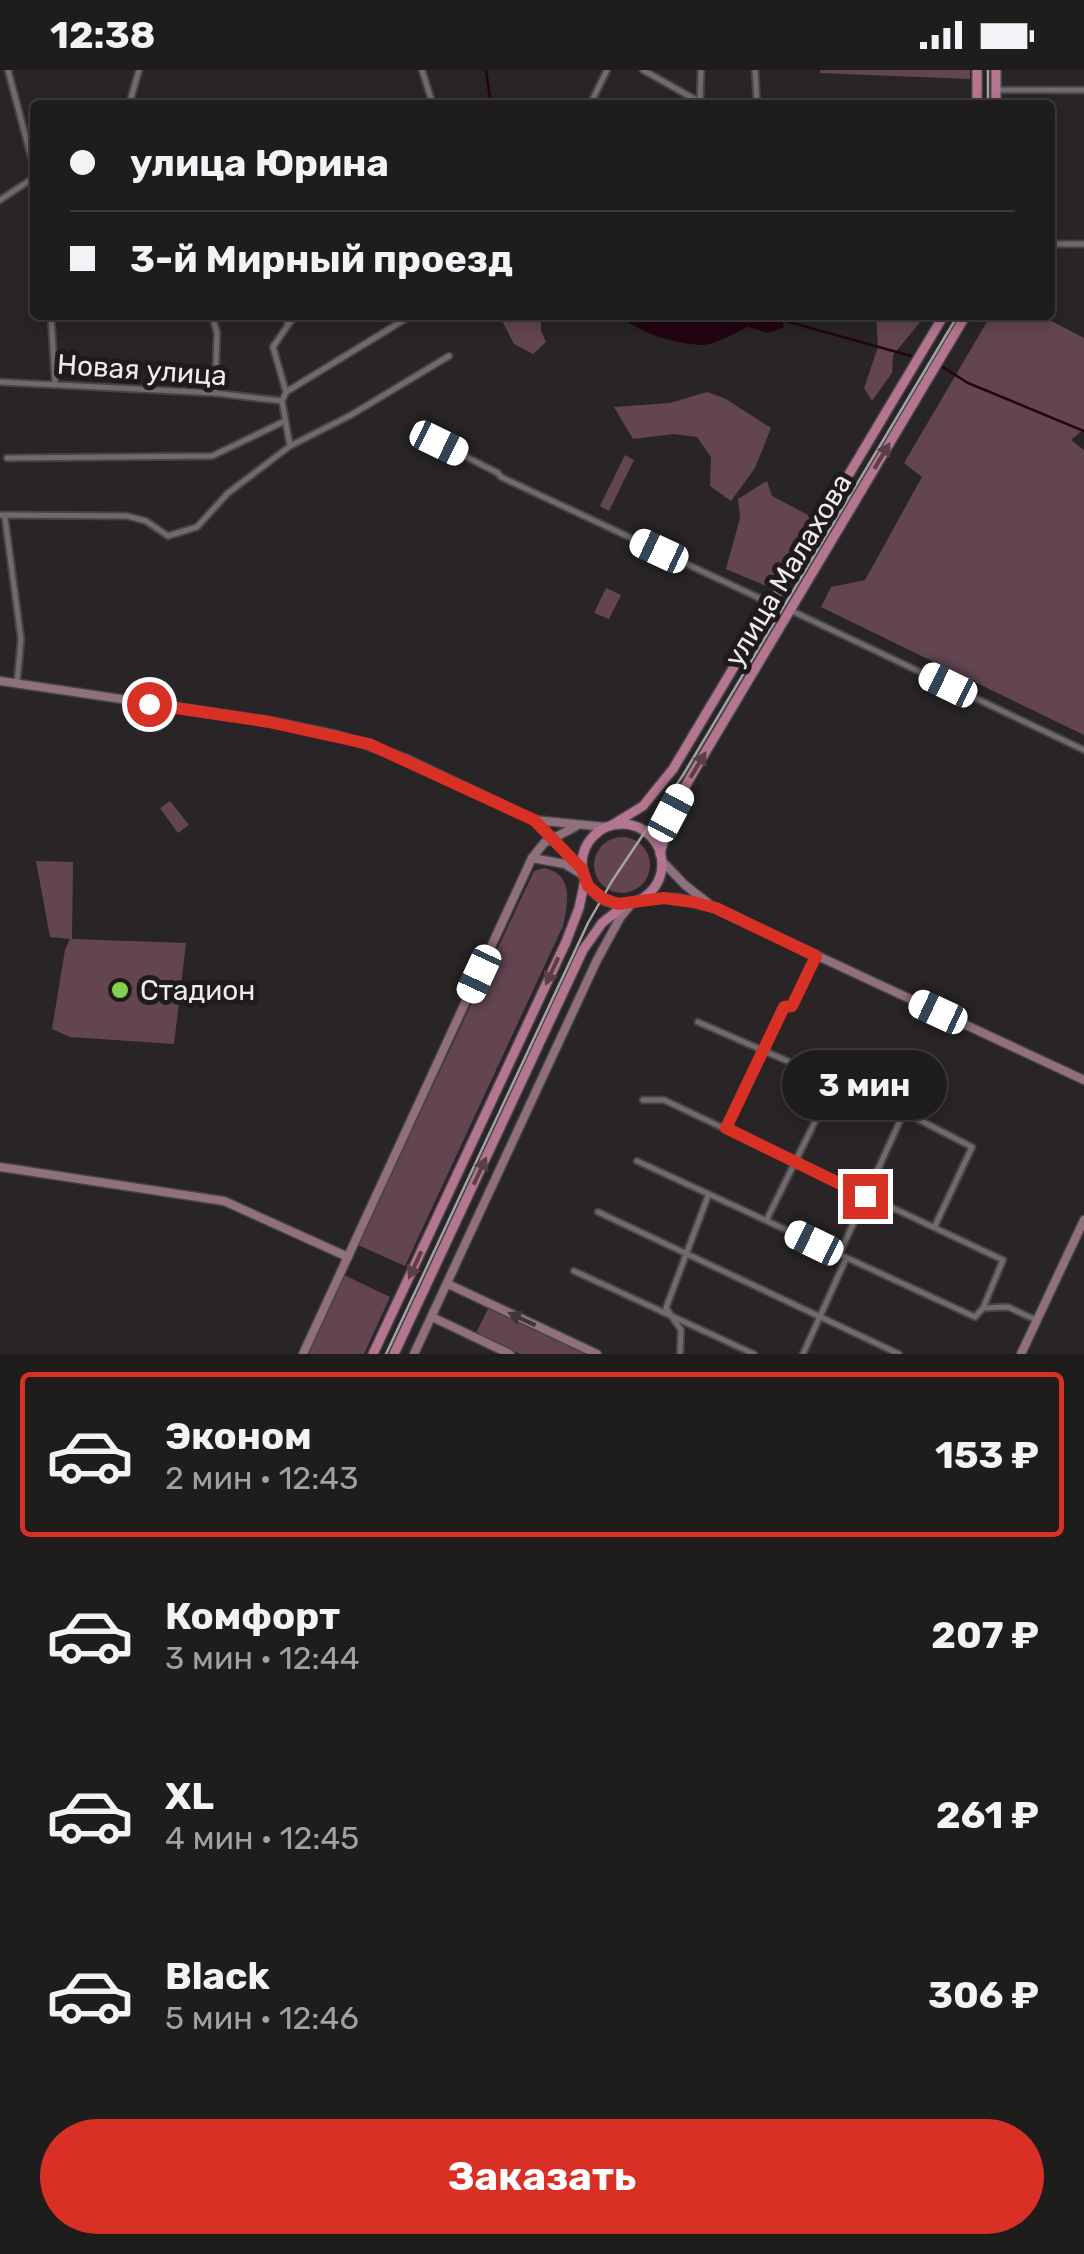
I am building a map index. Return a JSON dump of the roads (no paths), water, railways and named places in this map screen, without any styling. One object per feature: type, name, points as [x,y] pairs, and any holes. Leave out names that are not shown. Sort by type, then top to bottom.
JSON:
[{"type":"main road","points":[[976,100],[977,70]]},
{"type":"main road","points":[[996,70],[996,100]]},
{"type":"main road","name":"улица Малахова","points":[[609,826],[643,806],[662,785],[941,320]]},
{"type":"main road","name":"улица Малахова","points":[[661,857],[671,813],[963,320]]},
{"type":"main road","points":[[374,1354],[566,942],[579,908],[587,844],[609,826],[628,824],[642,830],[655,842],[661,857],[657,882],[602,923],[583,950],[394,1354]]},
{"type":"main road","points":[[583,874],[602,898],[634,901]]},
{"type":"street","points":[[8,70],[30,156]]},
{"type":"street","points":[[134,100],[139,70]]},
{"type":"street","points":[[422,70],[431,100]]},
{"type":"street","points":[[592,100],[607,70]]},
{"type":"street","points":[[643,70],[698,100]]},
{"type":"street","points":[[701,70],[703,100]]},
{"type":"street","points":[[755,70],[756,100]]},
{"type":"street","points":[[996,90],[1084,90]]},
{"type":"street","points":[[0,200],[30,179]]},
{"type":"street","points":[[1055,244],[1084,244]]},
{"type":"street","points":[[51,320],[55,383]]},
{"type":"street","points":[[213,320],[215,393]]},
{"type":"street","points":[[286,320],[288,325]]},
{"type":"street","points":[[286,392],[273,347],[292,320]]},
{"type":"street","points":[[290,446],[282,400],[286,392],[404,320]]},
{"type":"street","points":[[17,684],[21,639],[3,516],[127,516],[168,536],[197,527],[228,493],[290,446],[351,415],[449,356]]},
{"type":"street","name":"Новая улица","points":[[0,382],[282,400]]},
{"type":"street","points":[[6,458],[212,456],[284,421]]},
{"type":"street","points":[[439,443],[510,482],[772,604]]},
{"type":"street","points":[[790,610],[1084,750]]},
{"type":"street","points":[[0,682],[337,735],[407,759],[534,820],[609,826]]},
{"type":"street","points":[[534,820],[583,874]]},
{"type":"street","points":[[303,1354],[532,858],[553,838],[576,826]]},
{"type":"street","points":[[661,857],[685,886],[716,908],[1084,1080]]},
{"type":"street","points":[[532,858],[565,864],[583,874]]},
{"type":"street","points":[[414,1354],[620,918],[634,901],[679,898],[716,908]]},
{"type":"street","points":[[726,1128],[784,1007],[792,1006],[816,956]]},
{"type":"street","points":[[698,1022],[904,1112],[972,1147],[936,1226]]},
{"type":"street","points":[[766,1220],[834,1082]]},
{"type":"street","points":[[636,1162],[975,1317],[983,1308],[1002,1260],[664,1100],[642,1100]]},
{"type":"street","points":[[838,1254],[904,1112]]},
{"type":"street","points":[[0,1167],[224,1201],[348,1257]]},
{"type":"street","points":[[666,1311],[708,1196]]},
{"type":"street","points":[[598,1212],[899,1354]]},
{"type":"street","points":[[1021,1354],[1084,1220]]},
{"type":"street","points":[[803,1354],[846,1260]]},
{"type":"street","points":[[574,1271],[754,1354]]},
{"type":"street","points":[[448,1284],[597,1354]]},
{"type":"street","points":[[983,1308],[1008,1308],[1036,1320]]},
{"type":"street","points":[[666,1311],[681,1330],[680,1354]]},
{"type":"street","points":[[432,1318],[510,1354]]},
{"type":"waterway","points":[[486,70],[490,100]]},
{"type":"waterway","points":[[782,320],[911,356]]},
{"type":"waterway","points":[[941,366],[968,383],[1084,431]]},
{"type":"tram line","points":[[988,70],[988,100]]},
{"type":"tram line","points":[[386,1354],[588,923],[683,775],[955,320]]},
{"type":"place","name":"Стадион","points":[[120,990]]}]
